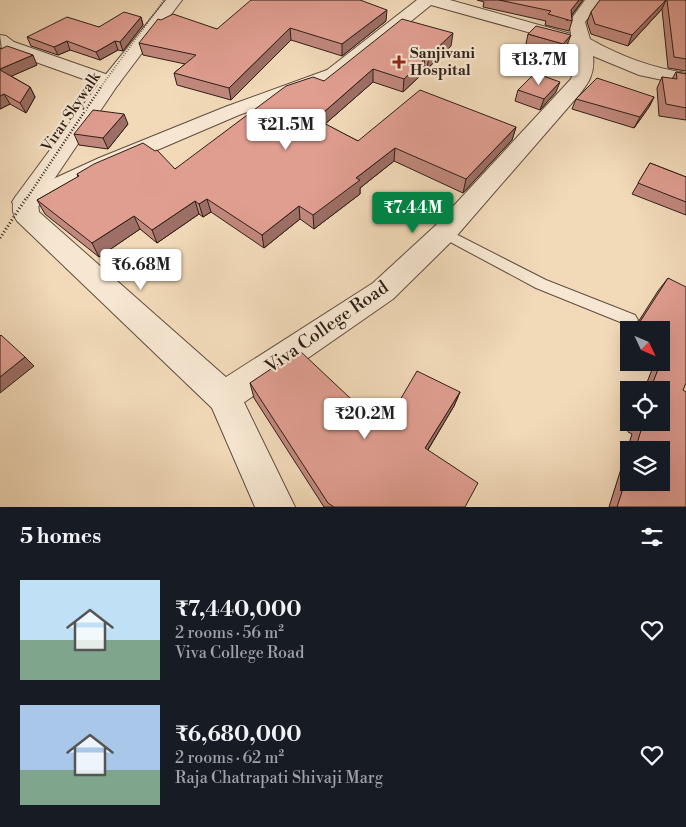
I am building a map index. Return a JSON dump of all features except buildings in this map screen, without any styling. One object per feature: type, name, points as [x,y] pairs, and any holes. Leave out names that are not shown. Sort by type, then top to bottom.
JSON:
[{"type":"street","points":[[174,0],[110,82],[25,202],[26,215],[224,397],[274,507]]},
{"type":"street","name":"Viva College Road","points":[[224,397],[383,291],[444,233],[582,78],[584,66],[582,42],[577,22],[594,0]]},
{"type":"street","points":[[25,202],[107,163],[232,111],[334,74],[428,1],[582,42],[600,53],[627,65],[686,79]]},
{"type":"street","points":[[0,40],[8,46],[110,82]]},
{"type":"lane","points":[[444,233],[541,284],[630,320]]},
{"type":"path","name":"Virar Skywalk","points":[[0,238],[118,61],[164,0]]},
{"type":"place","name":"Sanjivani Hospital","points":[[399,62]]}]
